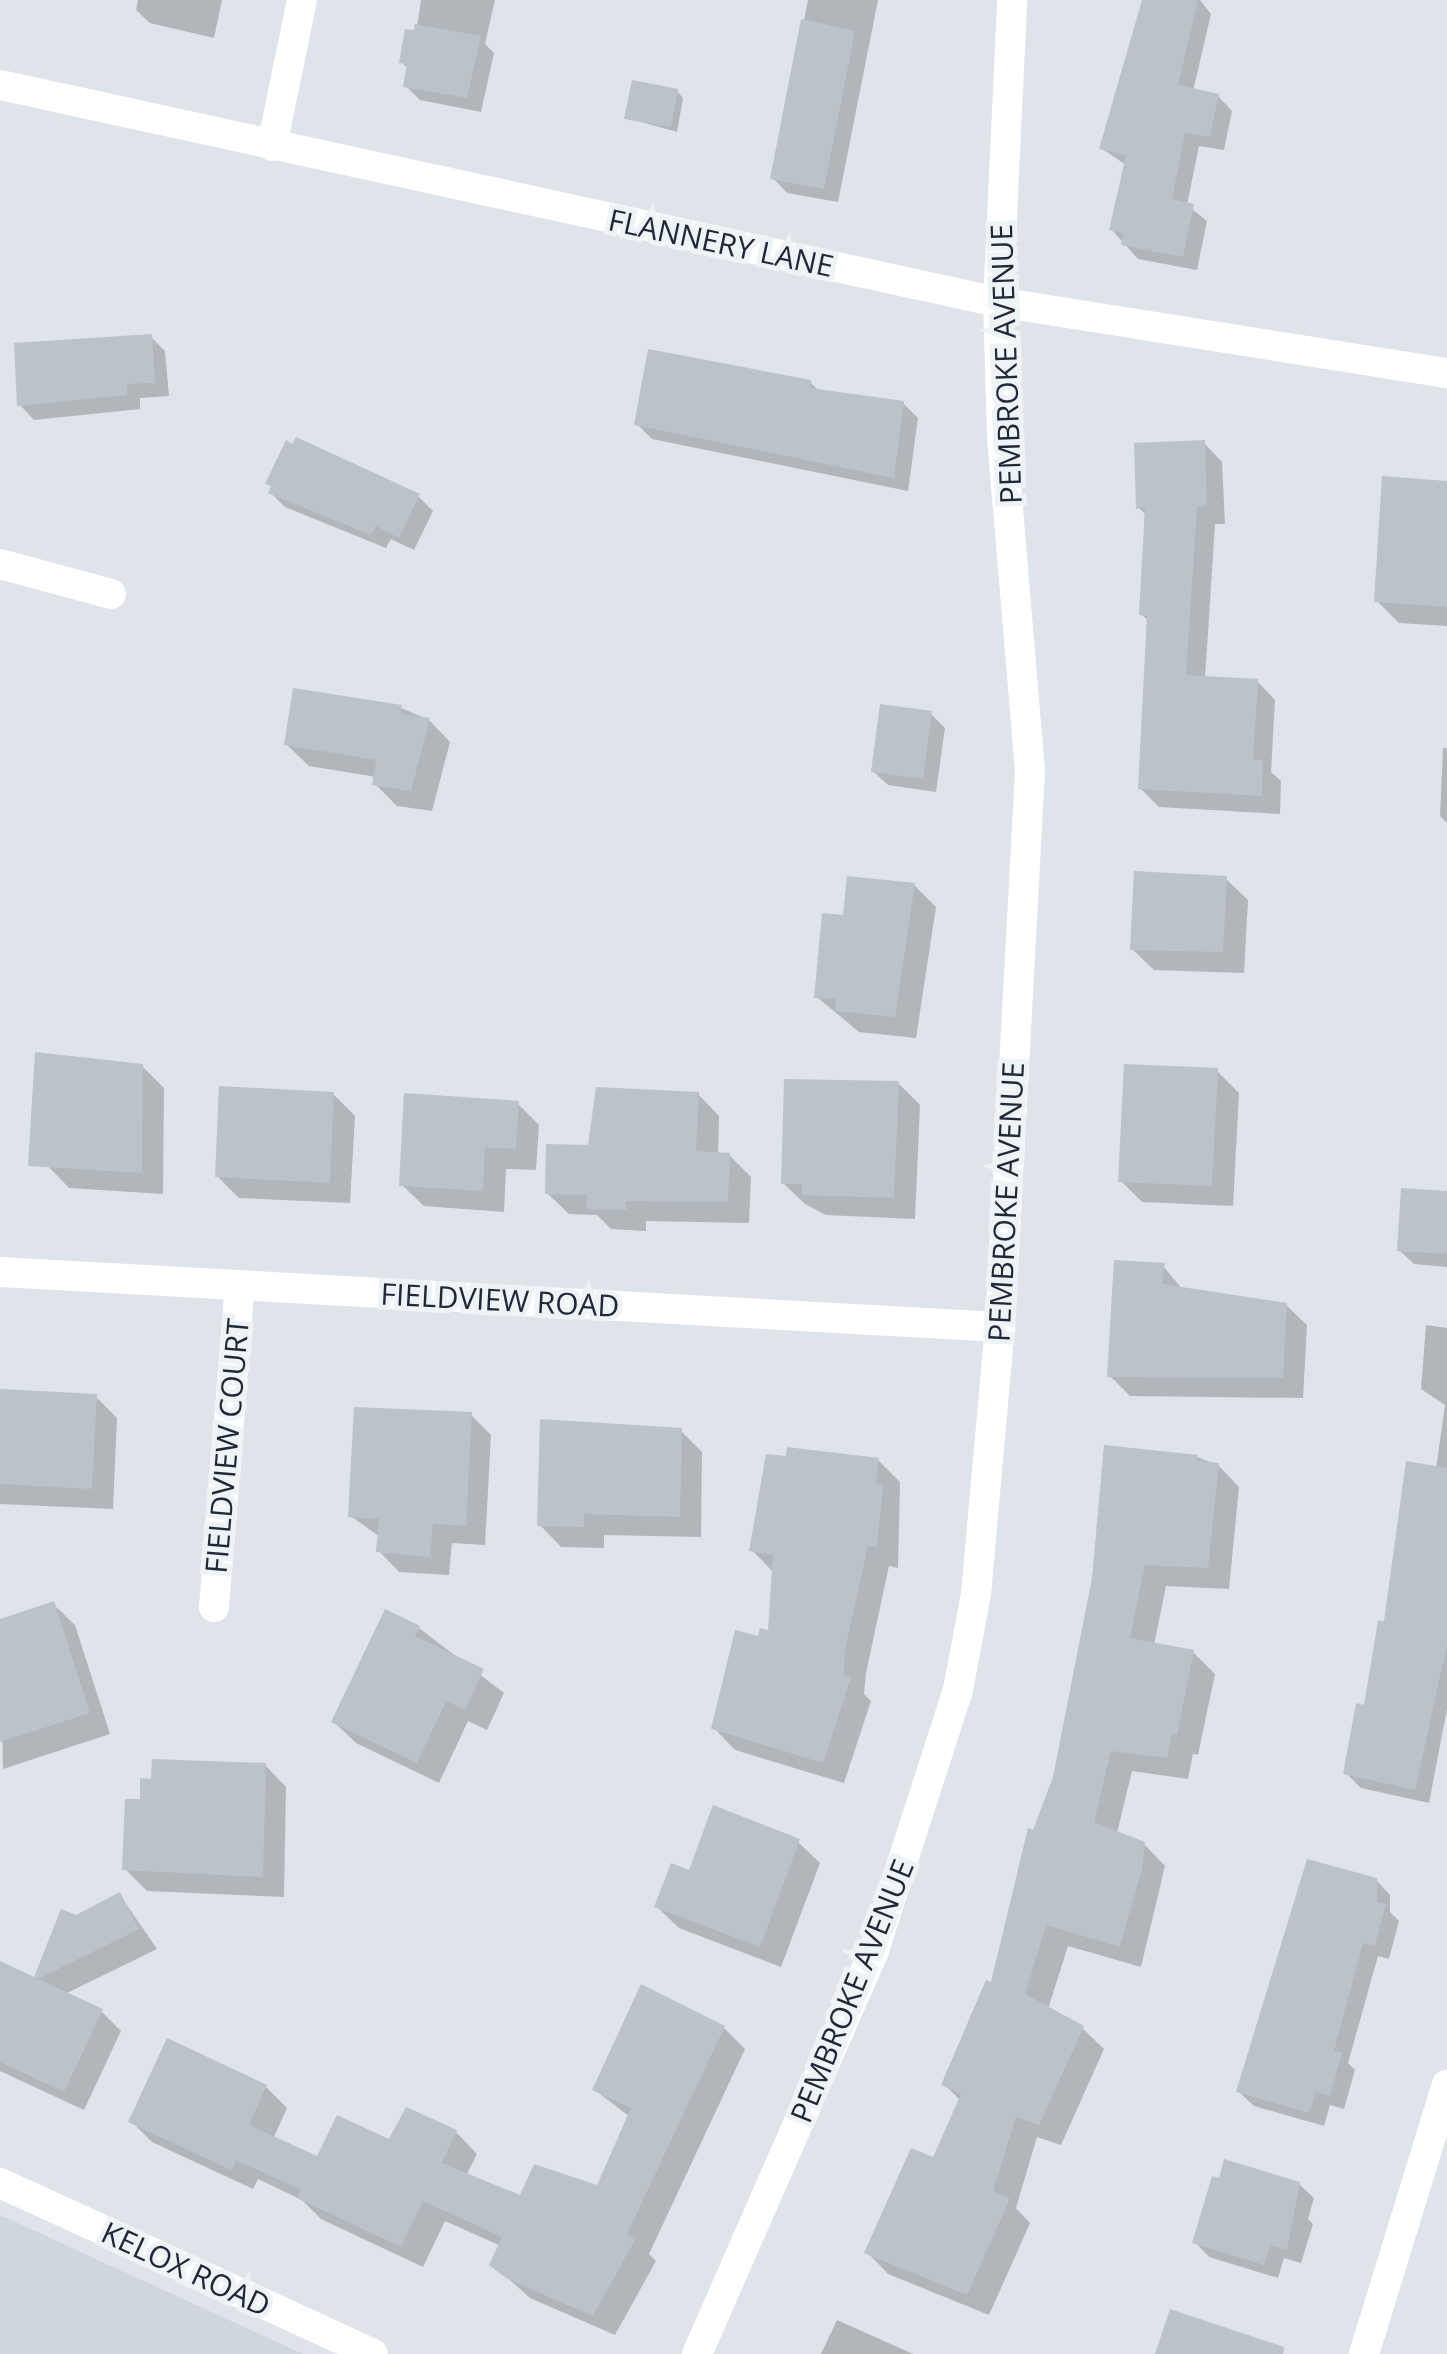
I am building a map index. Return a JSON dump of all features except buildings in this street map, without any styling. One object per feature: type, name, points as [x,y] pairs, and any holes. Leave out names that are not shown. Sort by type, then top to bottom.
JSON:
[{"type":"street","points":[[272,146],[302,0]]},
{"type":"street","name":"PEMBROKE AVENUE","points":[[697,2354],[874,1950],[958,1690],[976,1594],[1000,1327],[1030,771],[1002,436],[998,302],[1012,0]]},
{"type":"street","name":"FLANNERY LANE","points":[[0,85],[998,302],[1447,373]]},
{"type":"street","points":[[0,564],[111,594]]},
{"type":"street","name":"FIELDVIEW ROAD","points":[[0,1272],[1000,1327]]},
{"type":"street","name":"FIELDVIEW COURT","points":[[214,1607],[240,1286]]},
{"type":"street","points":[[1364,2354],[1447,2085]]},
{"type":"street","name":"KELOX ROAD","points":[[0,2183],[373,2354]]},
{"type":"shaded area","points":[[0,2215],[303,2354],[0,2354]]}]
